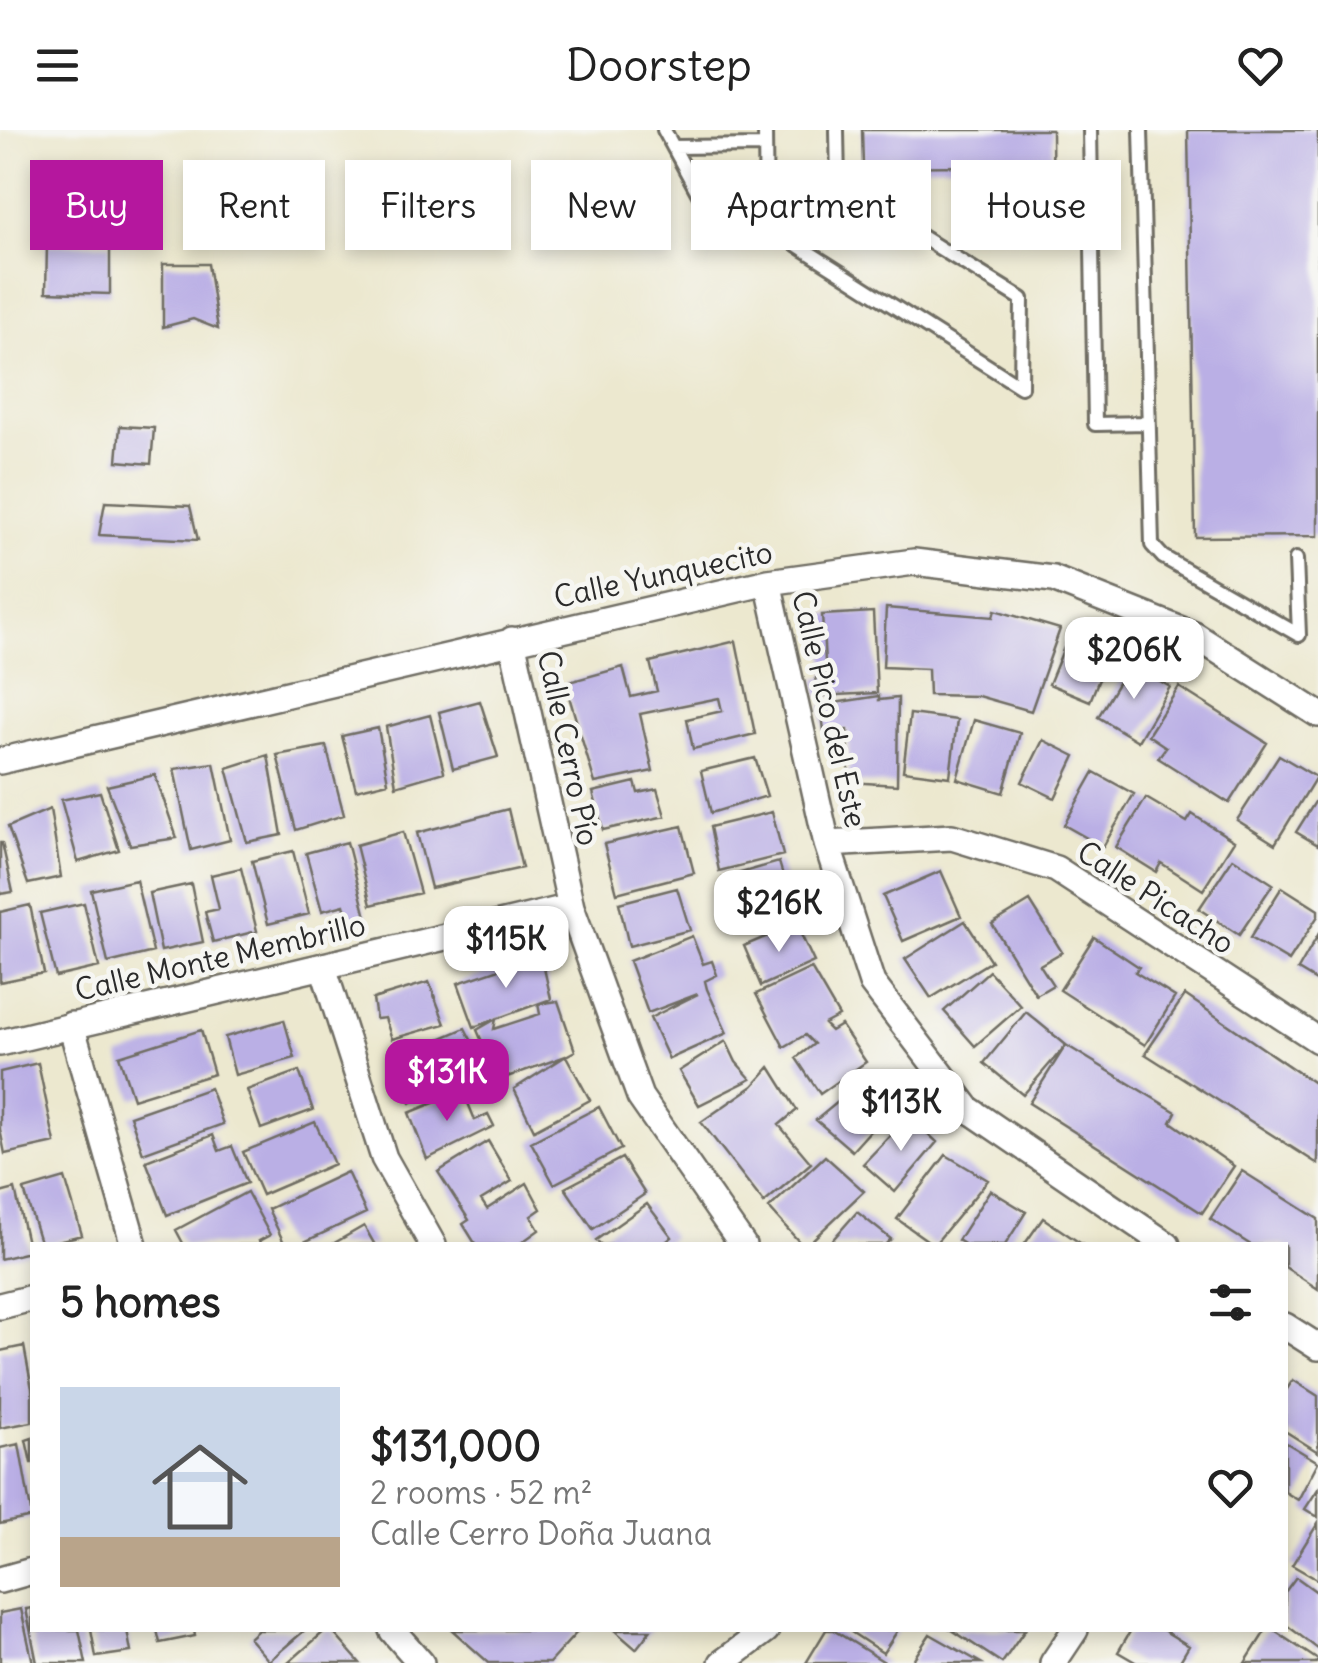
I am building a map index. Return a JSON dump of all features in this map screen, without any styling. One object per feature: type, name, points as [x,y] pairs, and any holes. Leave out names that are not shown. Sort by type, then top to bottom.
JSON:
[{"type":"street","name":"Calle Yunquecito","points":[[0,761],[768,582],[914,562],[1053,579],[1194,635],[1318,714]]},
{"type":"street","name":"Calle Pico del Este","points":[[768,582],[827,844],[872,984],[968,1108],[1163,1242]]},
{"type":"street","name":"Calle Cerro Pío","points":[[512,640],[571,907],[640,1097],[741,1242]]},
{"type":"street","name":"Calle Picacho","points":[[827,844],[952,837],[1056,869],[1318,1040]]},
{"type":"street","name":"Calle Monte Membrillo","points":[[0,1043],[571,907]]},
{"type":"street","points":[[322,967],[384,1158],[431,1242]]},
{"type":"street","points":[[70,1026],[133,1242]]},
{"type":"street","points":[[0,1306],[30,1298]]},
{"type":"street","points":[[1288,1328],[1318,1347]]},
{"type":"street","points":[[0,1580],[30,1572]]},
{"type":"street","points":[[394,1632],[420,1663]]},
{"type":"street","points":[[722,1663],[763,1632]]},
{"type":"street","points":[[1053,1663],[1074,1632]]},
{"type":"lane","points":[[664,130],[691,180]]},
{"type":"lane","points":[[765,130],[765,160]]},
{"type":"lane","points":[[837,130],[838,160]]},
{"type":"lane","points":[[1090,130],[1095,424],[1148,422]]},
{"type":"lane","points":[[1142,130],[1152,545],[1163,557],[1299,636],[1296,559]]},
{"type":"lane","points":[[673,147],[765,146]]},
{"type":"lane","points":[[805,250],[1021,386],[1022,299],[931,243]]},
{"type":"building","points":[[862,130],[1052,130],[1052,160],[951,160],[951,166],[931,166],[931,160],[863,160]]},
{"type":"building","points":[[1188,130],[1318,130],[1318,536],[1195,537]]},
{"type":"building","points":[[47,250],[110,250],[110,294],[46,292]]},
{"type":"building","points":[[163,264],[208,264],[218,329],[193,319],[163,327]]},
{"type":"building","points":[[120,426],[154,428],[151,464],[117,461]]},
{"type":"building","points":[[105,502],[190,506],[198,540],[99,535]]},
{"type":"building","points":[[886,608],[993,617],[995,610],[1060,629],[1031,711],[978,696],[929,695],[928,669],[883,667]]},
{"type":"building","points":[[873,612],[877,693],[817,696],[816,678],[826,677],[822,615]]},
{"type":"building","points":[[1070,633],[1111,650],[1090,701],[1049,684]]},
{"type":"building","points":[[736,641],[755,734],[693,749],[687,719],[722,711],[719,698],[640,714],[653,771],[595,783],[565,683],[623,667],[631,697],[657,691],[650,662]]},
{"type":"building","points":[[1130,663],[1170,687],[1138,741],[1098,717]]},
{"type":"building","points":[[1179,687],[1267,743],[1229,803],[1158,758],[1166,747],[1148,735]]},
{"type":"building","points":[[879,696],[879,700],[898,698],[897,785],[849,782],[848,730],[824,731],[821,705]]},
{"type":"building","points":[[480,701],[498,757],[453,769],[439,712]]},
{"type":"building","points":[[910,714],[957,720],[950,777],[903,771]]},
{"type":"building","points":[[430,715],[444,772],[396,786],[386,727]]},
{"type":"building","points":[[974,720],[1020,733],[1003,793],[957,779]]},
{"type":"building","points":[[378,728],[388,782],[356,790],[342,736]]},
{"type":"building","points":[[1043,740],[1075,756],[1055,798],[1022,782]]},
{"type":"building","points":[[326,746],[344,815],[296,830],[277,755]]},
{"type":"building","points":[[268,755],[282,835],[247,842],[227,768]]},
{"type":"building","points":[[1279,755],[1316,777],[1275,844],[1237,820]]},
{"type":"building","points":[[755,758],[767,796],[711,813],[701,771]]},
{"type":"building","points":[[214,763],[230,840],[191,850],[174,769]]},
{"type":"building","points":[[1094,772],[1134,794],[1103,847],[1064,825]]},
{"type":"building","points":[[155,775],[177,838],[130,845],[107,786]]},
{"type":"building","points":[[635,782],[638,793],[657,789],[665,816],[603,830],[593,792]]},
{"type":"building","points":[[100,792],[119,850],[78,862],[61,800]]},
{"type":"building","points":[[1318,797],[1318,845],[1296,832]]},
{"type":"building","points":[[1146,798],[1187,822],[1192,814],[1234,841],[1203,890],[1161,863],[1156,872],[1116,847]]},
{"type":"building","points":[[50,809],[61,877],[28,884],[8,827]]},
{"type":"building","points":[[508,809],[522,868],[431,888],[417,833]]},
{"type":"building","points":[[772,812],[783,855],[719,871],[710,827]]},
{"type":"building","points":[[682,826],[694,873],[617,893],[604,844]]},
{"type":"building","points":[[403,832],[420,893],[371,905],[356,845]]},
{"type":"building","points":[[347,842],[366,917],[349,922],[344,905],[322,911],[306,853]]},
{"type":"building","points":[[0,843],[13,892],[0,894]]},
{"type":"building","points":[[293,851],[309,914],[268,924],[252,861]]},
{"type":"building","points":[[1233,858],[1273,884],[1239,935],[1199,909]]},
{"type":"building","points":[[779,862],[793,909],[737,925],[723,878]]},
{"type":"building","points":[[241,868],[257,931],[213,942],[205,912],[219,909],[211,875]]},
{"type":"building","points":[[941,871],[961,916],[903,941],[883,896]]},
{"type":"building","points":[[136,880],[153,952],[108,963],[91,890]]},
{"type":"building","points":[[191,884],[203,942],[161,951],[149,893]]},
{"type":"building","points":[[1282,887],[1318,910],[1289,961],[1250,938]]},
{"type":"building","points":[[677,888],[690,930],[629,946],[619,903]]},
{"type":"building","points":[[1030,901],[1062,952],[1040,965],[1053,985],[1036,995],[992,924]]},
{"type":"building","points":[[84,903],[99,967],[56,977],[40,913]]},
{"type":"building","points":[[30,905],[44,973],[0,982],[0,912]]},
{"type":"building","points":[[965,921],[991,961],[931,998],[905,959]]},
{"type":"building","points":[[796,924],[814,962],[761,986],[744,946]]},
{"type":"building","points":[[1318,935],[1318,982],[1298,970]]},
{"type":"building","points":[[692,936],[703,964],[712,961],[717,975],[705,981],[727,1033],[669,1059],[650,1018],[698,994],[648,1013],[629,961]]},
{"type":"building","points":[[1094,937],[1139,967],[1135,972],[1175,997],[1145,1045],[1060,990]]},
{"type":"building","points":[[541,955],[551,999],[474,1027],[458,983]]},
{"type":"building","points":[[811,968],[839,1016],[824,1024],[831,1031],[841,1025],[866,1062],[820,1094],[796,1058],[814,1044],[805,1035],[784,1047],[756,994]]},
{"type":"building","points":[[989,971],[1021,1006],[975,1046],[944,1011]]},
{"type":"building","points":[[429,982],[445,1024],[392,1039],[385,1018],[376,1019],[373,999]]},
{"type":"building","points":[[1185,995],[1318,1086],[1318,1164],[1145,1054]]},
{"type":"building","points":[[558,1001],[575,1051],[499,1080],[477,1030],[496,1019],[494,1029],[540,1014],[538,1004]]},
{"type":"building","points":[[1026,1012],[1066,1045],[1023,1095],[984,1063]]},
{"type":"building","points":[[284,1020],[295,1058],[235,1075],[225,1037]]},
{"type":"building","points":[[465,1028],[486,1069],[410,1103],[390,1060]]},
{"type":"building","points":[[201,1030],[214,1074],[133,1099],[119,1056]]},
{"type":"building","points":[[726,1041],[736,1062],[751,1079],[699,1105],[679,1071]]},
{"type":"building","points":[[1066,1045],[1176,1112],[1171,1122],[1234,1166],[1202,1213],[1029,1103]]},
{"type":"building","points":[[566,1056],[590,1100],[534,1130],[514,1089]]},
{"type":"building","points":[[38,1063],[55,1143],[5,1154],[0,1129],[0,1072]]},
{"type":"building","points":[[770,1067],[797,1110],[779,1125],[811,1163],[764,1203],[701,1122],[753,1086]]},
{"type":"building","points":[[299,1071],[313,1110],[261,1129],[247,1090]]},
{"type":"building","points":[[873,1073],[897,1101],[852,1151],[816,1120]]},
{"type":"building","points":[[210,1088],[223,1124],[143,1153],[130,1116]]},
{"type":"building","points":[[463,1091],[475,1120],[488,1114],[494,1126],[427,1159],[409,1113]]},
{"type":"building","points":[[599,1107],[621,1149],[554,1184],[531,1142]]},
{"type":"building","points":[[909,1116],[937,1142],[895,1192],[863,1164]]},
{"type":"building","points":[[315,1122],[334,1164],[262,1195],[243,1152]]},
{"type":"building","points":[[213,1135],[219,1151],[232,1146],[247,1183],[167,1215],[146,1161]]},
{"type":"building","points":[[488,1141],[512,1181],[481,1200],[487,1209],[527,1183],[541,1209],[531,1216],[539,1230],[522,1242],[474,1242],[463,1224],[469,1220],[438,1172]]},
{"type":"building","points":[[946,1155],[988,1180],[936,1242],[930,1242],[897,1219]]},
{"type":"building","points":[[825,1156],[864,1191],[810,1242],[799,1242],[769,1208]]},
{"type":"building","points":[[622,1158],[645,1194],[593,1229],[565,1188]]},
{"type":"building","points":[[1242,1171],[1318,1219],[1318,1289],[1288,1269],[1288,1242],[1246,1242],[1210,1219]]},
{"type":"building","points":[[347,1172],[366,1213],[304,1242],[284,1242],[268,1209]]},
{"type":"building","points":[[65,1178],[82,1235],[40,1242],[24,1190]]},
{"type":"building","points":[[15,1189],[29,1252],[0,1259],[0,1193]]},
{"type":"building","points":[[990,1190],[1026,1212],[1007,1242],[958,1240]]},
{"type":"building","points":[[247,1192],[270,1235],[260,1242],[182,1242],[176,1230]]},
{"type":"building","points":[[647,1204],[672,1237],[666,1242],[596,1240]]},
{"type":"building","points":[[857,1212],[891,1239],[888,1242],[831,1242]]},
{"type":"building","points":[[1043,1218],[1079,1242],[1026,1242]]},
{"type":"building","points":[[364,1226],[373,1242],[336,1242]]},
{"type":"building","points":[[24,1346],[30,1378],[30,1422],[0,1428],[0,1351]]},
{"type":"building","points":[[1293,1380],[1318,1396],[1318,1452],[1288,1433],[1288,1388]]},
{"type":"building","points":[[19,1444],[30,1517],[0,1524],[0,1448]]},
{"type":"building","points":[[1288,1444],[1318,1462],[1298,1500],[1288,1494]]},
{"type":"building","points":[[1318,1489],[1318,1517],[1305,1509]]},
{"type":"building","points":[[1318,1523],[1318,1580],[1292,1565]]},
{"type":"building","points":[[1296,1577],[1318,1593],[1318,1649],[1288,1626],[1288,1588]]},
{"type":"building","points":[[21,1609],[33,1663],[0,1663],[0,1613]]},
{"type":"building","points":[[31,1632],[79,1632],[86,1663],[37,1663]]},
{"type":"building","points":[[91,1632],[127,1632],[131,1652],[96,1657]]},
{"type":"building","points":[[157,1632],[194,1632],[195,1636],[160,1643]]},
{"type":"building","points":[[256,1632],[303,1632],[269,1661],[249,1638]]},
{"type":"building","points":[[324,1632],[333,1632],[360,1663],[288,1663]]},
{"type":"building","points":[[454,1632],[577,1632],[549,1663],[489,1663]]},
{"type":"building","points":[[616,1632],[649,1632],[636,1649]]},
{"type":"building","points":[[825,1632],[836,1632],[886,1663],[806,1663]]},
{"type":"building","points":[[851,1632],[897,1632],[883,1653]]},
{"type":"building","points":[[955,1632],[1024,1632],[1002,1663]]},
{"type":"building","points":[[1130,1632],[1166,1632],[1189,1646],[1179,1663],[1137,1663],[1118,1652]]},
{"type":"building","points":[[1265,1632],[1276,1632],[1318,1660],[1316,1663],[1245,1663]]},
{"type":"building","points":[[930,1634],[981,1663],[911,1663]]}]
